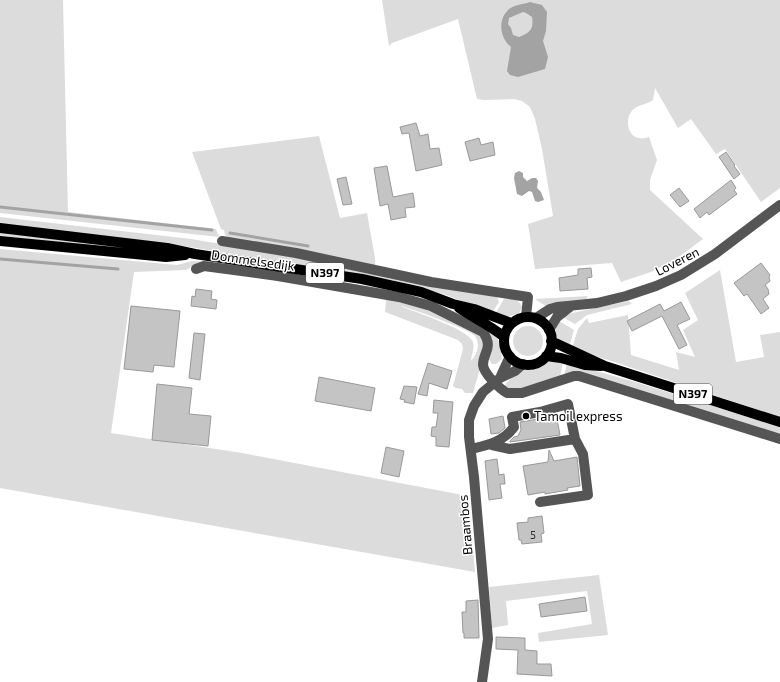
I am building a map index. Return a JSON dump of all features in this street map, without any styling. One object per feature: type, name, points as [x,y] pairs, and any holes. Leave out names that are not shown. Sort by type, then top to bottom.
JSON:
[{"type":"main road","name":"Dommelsedijk","points":[[0,228],[167,248],[195,254],[362,279],[421,292],[512,323]]},
{"type":"main road","name":"Dommelsedijk","points":[[0,241],[166,257],[195,254]]},
{"type":"main road","name":"Dommelsedijk","points":[[453,304],[496,330],[504,337]]},
{"type":"main road","points":[[521,318],[531,318],[541,321],[549,330],[551,341],[549,351],[546,356],[536,363],[523,364],[516,362],[510,356],[506,350],[504,337],[507,329],[512,323],[521,318]]},
{"type":"main road","name":"N397","points":[[551,341],[605,366],[780,422]]},
{"type":"main road","name":"N397","points":[[546,356],[561,358],[585,365],[605,366]]},
{"type":"street","name":"Loveren","points":[[531,318],[557,307],[597,303],[626,296],[656,286],[681,275],[715,254],[780,205]]},
{"type":"street","name":"Dommelsedijk","points":[[222,242],[296,253],[431,282],[528,297],[531,318]]},
{"type":"street","name":"Dommelsedijk","points":[[196,269],[204,266],[278,276],[365,290],[399,297],[430,306],[483,332],[488,345],[483,365],[486,373],[497,380],[505,392],[510,394],[522,393],[574,376],[579,376],[780,439]]},
{"type":"street","points":[[549,330],[558,317],[571,306]]},
{"type":"street","name":"Braambos","points":[[497,380],[510,356]]},
{"type":"street","name":"Braambos","points":[[482,682],[488,639],[469,425],[472,410],[479,396],[497,380],[515,371],[523,364]]},
{"type":"street","points":[[471,449],[492,445],[509,434],[514,427],[512,417],[540,412],[568,404],[575,439],[583,454],[588,495],[540,502]]},
{"type":"street","points":[[492,445],[510,449],[575,439]]},
{"type":"shaded area","points":[[0,0],[63,0],[68,212],[216,229],[219,237],[0,213]]},
{"type":"shaded area","points":[[382,0],[780,0],[780,188],[761,202],[725,149],[716,154],[691,119],[678,128],[655,88],[653,100],[635,108],[629,115],[629,128],[632,135],[635,137],[649,137],[657,160],[650,180],[650,190],[703,239],[676,259],[651,272],[621,282],[612,263],[535,269],[528,224],[553,216],[542,149],[535,119],[530,107],[522,101],[514,99],[477,99],[458,19],[392,43],[389,46]]},
{"type":"shaded area","points":[[530,2],[542,5],[547,12],[546,31],[543,41],[548,57],[545,69],[518,77],[510,75],[507,71],[511,47],[504,39],[501,23],[505,13],[509,9]],"holes":[[[523,12],[532,17],[532,28],[526,34],[519,37],[513,35],[508,24],[509,18]]]},
{"type":"shaded area","points":[[319,136],[340,218],[367,213],[375,258],[375,267],[230,239],[225,235],[224,230],[221,229],[192,152]]},
{"type":"shaded area","points":[[519,171],[523,173],[523,177],[527,181],[532,178],[536,178],[538,181],[537,188],[541,192],[544,200],[538,202],[535,201],[532,192],[529,191],[522,196],[517,194],[514,178],[515,173]]},
{"type":"shaded area","points":[[0,217],[191,239],[295,256],[497,297],[499,302],[492,313],[446,295],[392,280],[190,247],[0,225]]},
{"type":"shaded area","points":[[0,231],[140,250],[0,236]]},
{"type":"shaded area","points":[[0,249],[177,265],[192,261],[239,265],[384,289],[431,302],[449,309],[484,327],[431,305],[196,264],[186,270],[134,272],[111,433],[242,453],[468,496],[475,572],[0,488]]},
{"type":"shaded area","points":[[720,270],[736,362],[764,357],[760,335],[780,332],[780,417],[572,348],[578,329],[587,318],[589,323],[628,315],[631,355],[679,370],[676,352],[695,357],[683,330],[698,320],[685,293]]},
{"type":"shaded area","points":[[367,294],[430,310],[478,332],[486,347],[473,393],[465,393],[462,389],[453,386],[463,349],[462,344],[458,340],[385,312],[386,300]],"holes":[[[400,306],[452,324],[475,336],[478,346],[473,359],[471,361],[473,342],[469,337],[452,326]]]},
{"type":"shaded area","points":[[588,296],[586,299],[564,301],[547,307],[535,299]]},
{"type":"shaded area","points":[[504,299],[512,299],[519,302],[522,307],[519,313],[508,317],[495,314]]},
{"type":"shaded area","points":[[629,301],[632,304],[587,315],[575,324],[562,317],[572,313]]},
{"type":"shaded area","points":[[559,321],[574,330],[569,347],[557,337],[556,330]]},
{"type":"shaded area","points":[[528,326],[539,330],[543,341],[539,352],[528,356],[517,352],[513,341],[517,330]]},
{"type":"shaded area","points":[[487,328],[497,338],[501,349],[502,359],[496,364],[492,364],[489,359]]},
{"type":"shaded area","points":[[553,361],[563,362],[560,378],[514,392],[505,386],[507,382],[520,371],[538,367]]},
{"type":"shaded area","points":[[567,363],[632,381],[780,427],[780,437],[564,376]]},
{"type":"shaded area","points":[[599,575],[608,635],[539,642],[538,633],[592,624],[587,591],[506,601],[508,625],[492,628],[489,587]]},
{"type":"building","points":[[416,123],[420,136],[428,134],[430,149],[439,148],[442,165],[416,171],[409,133],[402,134],[400,127]]},
{"type":"building","points":[[479,138],[481,145],[493,142],[495,155],[470,161],[465,142]]},
{"type":"building","points":[[726,152],[740,174],[734,179],[719,157]]},
{"type":"building","points":[[387,166],[393,197],[413,193],[415,207],[405,208],[406,217],[391,220],[388,204],[380,206],[374,168]]},
{"type":"building","points":[[346,177],[352,204],[343,205],[337,179]]},
{"type":"building","points":[[731,180],[736,188],[734,190],[737,194],[709,215],[707,212],[700,218],[694,209]]},
{"type":"building","points":[[679,188],[689,201],[680,207],[670,195]]},
{"type":"building","points":[[761,263],[770,275],[770,281],[765,285],[769,294],[763,299],[769,308],[761,314],[747,294],[744,296],[734,283]]},
{"type":"building","points":[[591,268],[592,277],[587,278],[588,289],[560,291],[559,278],[578,275],[578,269]]},
{"type":"building","points":[[196,289],[212,291],[211,299],[217,300],[216,309],[191,306],[192,296],[195,297]]},
{"type":"building","points":[[681,302],[690,319],[677,325],[687,345],[679,349],[662,316],[632,331],[627,321],[660,304],[664,311]]},
{"type":"building","points":[[131,306],[180,311],[174,367],[154,365],[153,372],[124,369]]},
{"type":"building","points":[[194,333],[205,334],[200,380],[189,378]]},
{"type":"building","points":[[428,363],[452,371],[447,389],[429,383],[427,396],[418,394]]},
{"type":"building","points":[[319,377],[375,388],[371,411],[315,401]]},
{"type":"building","points":[[157,384],[192,388],[189,414],[211,416],[208,446],[152,440]]},
{"type":"building","points":[[404,386],[417,387],[414,404],[404,402],[405,400],[400,399]]},
{"type":"building","points":[[434,400],[453,402],[449,447],[436,446],[436,437],[431,436],[432,427],[436,427],[438,413],[433,413]]},
{"type":"building","points":[[503,416],[505,428],[499,433],[491,434],[489,419]]},
{"type":"building","points":[[538,419],[538,422],[557,419],[560,435],[510,442],[514,437],[518,436],[521,430],[520,422]]},
{"type":"building","points":[[386,447],[404,451],[399,477],[381,473]]},
{"type":"building","points":[[549,450],[554,461],[577,457],[580,486],[567,488],[568,490],[545,494],[545,492],[528,495],[523,466],[548,462]]},
{"type":"building","points":[[497,459],[499,475],[504,474],[505,484],[500,484],[502,498],[489,500],[485,461]]},
{"type":"building","points":[[542,516],[544,533],[541,534],[542,542],[522,544],[521,540],[519,540],[517,523],[528,522],[528,518]]},
{"type":"building","points":[[585,597],[587,611],[541,617],[539,604]]},
{"type":"building","points":[[478,600],[479,638],[464,638],[462,612],[466,612],[466,601]]},
{"type":"building","points":[[496,637],[525,638],[525,650],[537,651],[537,664],[551,664],[552,676],[517,674],[518,650],[496,649]]},
{"type":"waterway","points":[[0,207],[212,230]]},
{"type":"waterway","points":[[230,233],[308,246]]},
{"type":"waterway","points":[[0,259],[118,269]]},
{"type":"place","name":"Tamoil express","points":[[526,416]]}]
